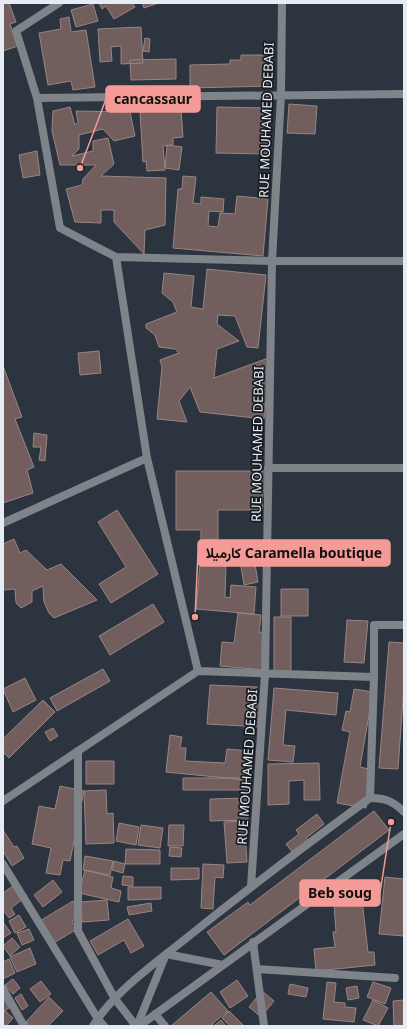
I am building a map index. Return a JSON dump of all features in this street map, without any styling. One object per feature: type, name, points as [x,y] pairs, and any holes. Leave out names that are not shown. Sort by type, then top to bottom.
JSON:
[{"type":"street","points":[[59,3],[16,31],[37,98],[60,228],[116,257],[272,261],[404,261]]},
{"type":"street","name":"RUE MOUHAMED DEBABI","points":[[251,886],[265,674],[272,261],[281,95],[282,3]]},
{"type":"street","points":[[37,98],[404,94]]},
{"type":"street","points":[[116,257],[147,458],[198,671]]},
{"type":"street","points":[[3,523],[147,458]]},
{"type":"street","points":[[268,468],[404,468]]},
{"type":"street","points":[[370,798],[374,677],[374,625],[404,625]]},
{"type":"street","points":[[3,801],[198,671],[374,677]]},
{"type":"street","points":[[78,751],[78,931],[114,999],[137,1026]]},
{"type":"street","points":[[95,1022],[114,999],[166,954],[251,886],[370,798],[383,798],[395,803],[404,812]]},
{"type":"street","points":[[137,1026],[404,834]]},
{"type":"street","points":[[3,865],[95,1022],[104,1026]]},
{"type":"street","points":[[253,942],[264,1026]]},
{"type":"street","points":[[166,954],[224,964]]},
{"type":"street","points":[[137,1026],[166,954]]},
{"type":"street","points":[[257,969],[395,978]]},
{"type":"street","points":[[3,989],[24,1026]]},
{"type":"street","points":[[155,1014],[165,1026]]},
{"type":"building","points":[[3,3],[9,3],[16,22],[10,24],[18,46],[3,51]]},
{"type":"building","points":[[99,3],[132,3],[135,7],[114,19],[106,6],[102,9]]},
{"type":"building","points":[[142,3],[159,3],[144,8]]},
{"type":"building","points":[[93,4],[98,21],[76,27],[71,10]]},
{"type":"building","points":[[69,17],[71,32],[86,30],[95,87],[73,90],[71,81],[48,85],[39,33],[61,29],[60,19]]},
{"type":"building","points":[[141,27],[143,63],[121,64],[121,46],[111,47],[112,61],[100,62],[98,29]]},
{"type":"building","points":[[145,38],[150,39],[149,52],[143,51]]},
{"type":"building","points":[[241,55],[271,55],[271,86],[190,88],[190,65],[230,64],[230,60],[241,60]]},
{"type":"building","points":[[176,59],[176,79],[131,80],[130,60]]},
{"type":"building","points":[[289,104],[317,106],[315,134],[287,133]]},
{"type":"building","points":[[70,107],[75,125],[78,122],[76,111],[130,112],[135,136],[114,141],[103,129],[79,135],[79,149],[72,156],[93,151],[93,141],[108,138],[114,164],[101,176],[166,178],[165,225],[145,230],[144,254],[114,222],[114,210],[101,210],[101,223],[75,222],[66,189],[82,185],[83,179],[96,165],[60,165],[52,131],[53,111]]},
{"type":"building","points":[[217,107],[268,108],[267,154],[216,153]]},
{"type":"building","points":[[181,109],[183,137],[173,138],[173,145],[163,146],[165,170],[147,171],[146,161],[143,162],[140,112]]},
{"type":"building","points":[[167,145],[182,147],[179,170],[165,168]]},
{"type":"building","points":[[37,151],[40,175],[23,178],[19,155]]},
{"type":"building","points":[[183,176],[196,177],[193,203],[201,204],[201,197],[224,199],[223,212],[209,211],[208,226],[218,227],[220,213],[235,214],[237,196],[268,199],[263,256],[173,248],[178,189],[182,189]]},
{"type":"building","points":[[207,269],[266,275],[258,348],[247,347],[235,316],[218,315],[217,324],[239,341],[217,349],[214,378],[271,357],[264,419],[200,412],[190,387],[179,401],[187,422],[157,419],[162,367],[160,360],[179,353],[175,349],[159,347],[155,335],[146,328],[146,324],[177,312],[173,302],[162,293],[164,273],[194,276],[191,307],[203,309]]},
{"type":"building","points":[[99,351],[101,373],[80,375],[78,353]]},
{"type":"building","points":[[3,366],[22,417],[15,419],[34,467],[27,470],[33,493],[3,503]]},
{"type":"building","points":[[34,433],[47,435],[45,461],[39,460],[41,447],[33,447]]},
{"type":"building","points":[[176,471],[268,471],[268,491],[263,491],[262,510],[218,510],[218,540],[201,540],[201,530],[176,530]]},
{"type":"building","points":[[117,510],[158,574],[111,603],[99,584],[126,567],[98,522]]},
{"type":"building","points":[[14,539],[20,553],[26,550],[47,570],[61,564],[97,600],[54,618],[49,613],[44,602],[43,586],[32,591],[32,602],[21,608],[16,603],[15,589],[3,590],[3,544]]},
{"type":"building","points":[[202,543],[218,545],[217,563],[226,564],[225,597],[230,598],[231,585],[256,587],[254,614],[196,609]]},
{"type":"building","points":[[252,546],[258,582],[244,585],[238,548]]},
{"type":"building","points":[[281,589],[308,589],[308,616],[281,616]]},
{"type":"building","points":[[153,604],[164,622],[110,655],[99,636]]},
{"type":"building","points":[[238,613],[261,615],[259,632],[269,633],[265,670],[220,666],[222,642],[234,643]]},
{"type":"building","points":[[274,617],[291,617],[291,671],[274,671]]},
{"type":"building","points":[[347,620],[368,621],[364,663],[344,662]]},
{"type":"building","points":[[389,642],[404,643],[404,685],[398,769],[379,768]]},
{"type":"building","points":[[103,669],[110,681],[57,711],[50,698]]},
{"type":"building","points":[[25,678],[36,700],[13,712],[3,689]]},
{"type":"building","points":[[210,685],[257,687],[257,704],[263,704],[262,727],[207,724]]},
{"type":"building","points":[[274,688],[338,693],[336,715],[286,710],[283,745],[295,746],[293,762],[268,760]]},
{"type":"building","points":[[354,689],[373,692],[360,767],[373,770],[366,808],[337,803],[350,732],[342,730],[346,711],[350,712]]},
{"type":"building","points":[[43,700],[55,712],[9,758],[3,752],[3,739]]},
{"type":"building","points":[[53,728],[58,736],[50,741],[45,732]]},
{"type":"building","points":[[170,735],[182,737],[180,748],[186,748],[185,761],[225,763],[227,749],[249,751],[246,780],[166,772]]},
{"type":"building","points":[[86,761],[114,761],[114,784],[86,784]]},
{"type":"building","points":[[319,763],[320,800],[304,800],[304,780],[289,781],[289,804],[268,805],[268,764]]},
{"type":"building","points":[[183,778],[248,778],[248,790],[183,790]]},
{"type":"building","points":[[60,786],[84,791],[70,861],[63,860],[60,875],[46,873],[51,848],[32,844],[39,806],[55,809]]},
{"type":"building","points":[[106,790],[107,814],[113,813],[114,843],[86,844],[84,791]]},
{"type":"building","points":[[247,798],[248,820],[210,821],[210,799]]},
{"type":"building","points":[[374,811],[389,830],[224,955],[207,932],[248,902],[250,905]]},
{"type":"building","points":[[317,814],[324,824],[306,838],[309,841],[293,853],[286,844],[299,834],[296,830]]},
{"type":"building","points":[[244,821],[247,862],[227,863],[224,822]]},
{"type":"building","points":[[119,823],[139,827],[136,845],[116,841]]},
{"type":"building","points":[[141,825],[163,828],[160,848],[138,845]]},
{"type":"building","points":[[169,825],[184,825],[183,846],[168,846]]},
{"type":"building","points":[[3,830],[14,847],[17,846],[24,858],[12,866],[3,851]]},
{"type":"building","points":[[170,847],[182,848],[181,857],[169,856]]},
{"type":"building","points":[[126,849],[160,850],[160,864],[125,864]]},
{"type":"building","points":[[85,856],[113,861],[110,875],[83,870]]},
{"type":"building","points":[[114,861],[125,864],[123,873],[112,870]]},
{"type":"building","points":[[203,864],[224,865],[223,878],[215,877],[213,909],[201,908]]},
{"type":"building","points":[[171,868],[199,868],[199,879],[171,880]]},
{"type":"building","points":[[85,870],[113,877],[111,888],[121,891],[119,902],[79,893]]},
{"type":"building","points":[[123,876],[133,877],[133,886],[122,885]]},
{"type":"building","points":[[385,877],[404,879],[404,936],[379,934]]},
{"type":"building","points":[[53,880],[62,892],[43,907],[34,895]]},
{"type":"building","points":[[17,883],[27,896],[11,908],[15,914],[9,918],[3,910],[3,893]]},
{"type":"building","points":[[128,887],[161,887],[161,899],[128,900]]},
{"type":"building","points":[[107,900],[109,920],[82,922],[81,902]]},
{"type":"building","points":[[362,900],[368,952],[374,952],[375,965],[316,971],[314,949],[335,947],[333,932],[336,932],[334,903]]},
{"type":"building","points":[[73,901],[81,916],[72,921],[77,929],[52,944],[38,922]]},
{"type":"building","points":[[151,903],[152,911],[129,915],[127,907]]},
{"type":"building","points":[[19,915],[26,927],[15,933],[9,921]]},
{"type":"building","points":[[128,919],[144,946],[131,953],[124,940],[98,955],[90,941]]},
{"type":"building","points":[[3,922],[11,933],[3,938]]},
{"type":"building","points":[[29,929],[34,940],[22,945],[17,933]]},
{"type":"building","points":[[12,938],[20,947],[10,956],[3,946]]},
{"type":"building","points":[[30,948],[36,964],[17,972],[10,957]]},
{"type":"building","points":[[9,959],[15,973],[3,979],[3,962]]},
{"type":"building","points":[[13,979],[20,988],[13,994],[5,985]]},
{"type":"building","points":[[237,980],[248,996],[230,1008],[220,992]]},
{"type":"building","points":[[41,981],[51,994],[40,1002],[30,989]]},
{"type":"building","points":[[327,982],[336,983],[334,1002],[345,1003],[345,1007],[356,1008],[354,1022],[323,1019]]},
{"type":"building","points":[[373,982],[391,988],[385,1004],[367,997]]},
{"type":"building","points":[[290,984],[308,988],[306,997],[288,994]]},
{"type":"building","points":[[357,986],[359,998],[348,1000],[346,988]]},
{"type":"building","points":[[262,991],[274,1001],[261,1017],[249,1007]]},
{"type":"building","points":[[211,992],[228,1011],[212,1024],[214,1026],[171,1026]]},
{"type":"building","points":[[21,994],[28,1006],[22,1010],[15,998]]},
{"type":"building","points":[[3,997],[9,1008],[3,1012]]},
{"type":"building","points":[[49,997],[63,1011],[48,1026],[30,1026],[26,1022]]},
{"type":"building","points":[[373,1000],[388,1008],[378,1026],[363,1020]]},
{"type":"building","points":[[404,1000],[404,1026],[394,1026],[393,1001]]},
{"type":"building","points":[[3,1009],[13,1018],[6,1026],[3,1026]]},
{"type":"building","points":[[229,1011],[244,1026],[230,1026],[222,1018]]},
{"type":"building","points":[[221,1020],[226,1026],[214,1026]]},
{"type":"place","name":"cancassaur","points":[[80,168]]},
{"type":"place","name":"كارميلا Caramella boutique","points":[[195,617]]},
{"type":"place","name":"Beb soug","points":[[391,822]]}]
